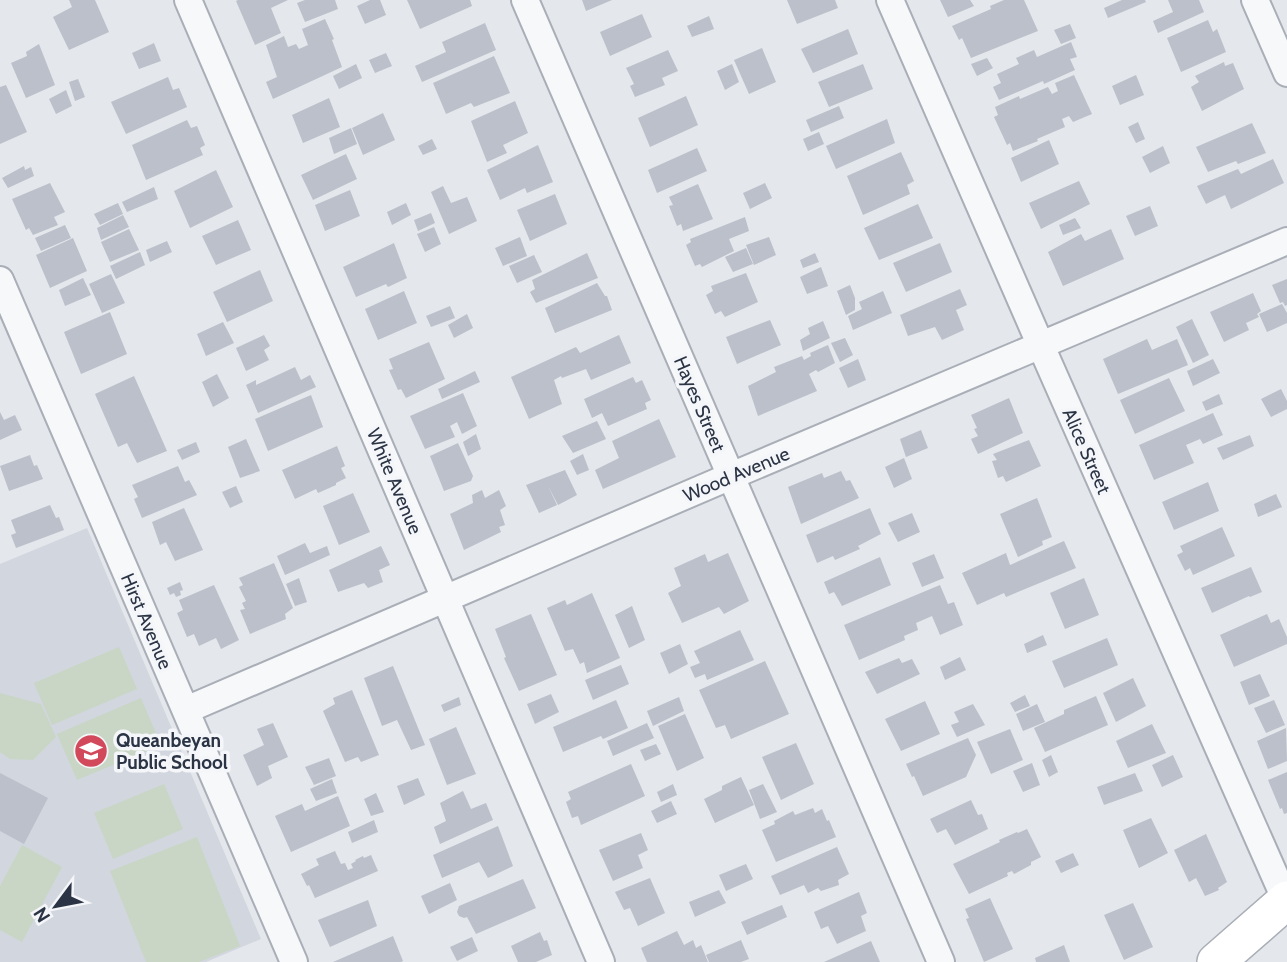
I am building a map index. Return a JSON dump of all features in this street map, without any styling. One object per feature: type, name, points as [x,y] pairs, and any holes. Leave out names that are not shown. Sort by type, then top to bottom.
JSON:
[{"type":"main road","points":[[1216,962],[1287,901]]},
{"type":"street","name":"White Avenue","points":[[188,0],[601,962]]},
{"type":"street","name":"Hayes Street","points":[[525,0],[941,962]]},
{"type":"street","name":"Alice Street","points":[[890,0],[1287,901]]},
{"type":"street","points":[[1255,0],[1287,72]]},
{"type":"street","name":"Wood Avenue","points":[[186,710],[1287,241]]},
{"type":"street","name":"Hirst Avenue","points":[[0,280],[294,962]]},
{"type":"shaded area","name":"Queanbeyan Public School","points":[[87,528],[261,939],[206,962],[0,962],[0,564]]},
{"type":"green space","points":[[119,647],[137,689],[52,725],[34,683]]},
{"type":"green space","points":[[0,693],[41,704],[56,737],[33,760],[10,759],[0,752]]},
{"type":"green space","points":[[141,698],[161,745],[77,780],[57,734]]},
{"type":"green space","points":[[164,784],[183,829],[113,859],[94,813]]},
{"type":"green space","points":[[197,837],[240,946],[199,962],[146,962],[110,871]]},
{"type":"green space","points":[[22,845],[62,867],[22,942],[0,930],[0,886]]},
{"type":"building","points":[[69,0],[95,0],[109,32],[69,50],[53,17],[72,7]]},
{"type":"building","points":[[288,0],[271,8],[281,33],[255,45],[236,1]]},
{"type":"building","points":[[305,0],[335,0],[338,9],[305,22],[297,3]]},
{"type":"building","points":[[370,0],[380,0],[386,15],[365,24],[357,6]]},
{"type":"building","points":[[407,0],[470,0],[472,6],[420,29]]},
{"type":"building","points":[[582,0],[612,0],[586,11]]},
{"type":"building","points":[[787,0],[835,0],[838,8],[797,24]]},
{"type":"building","points":[[940,0],[970,0],[974,6],[948,17]]},
{"type":"building","points":[[1004,0],[1024,0],[1038,31],[971,58],[962,38],[959,40],[952,26],[991,9],[990,6]]},
{"type":"building","points":[[1122,0],[1146,2],[1108,18],[1104,8]]},
{"type":"building","points":[[1168,0],[1199,0],[1204,12],[1158,33],[1153,21],[1173,12]]},
{"type":"building","points":[[642,14],[652,37],[610,56],[600,32]]},
{"type":"building","points":[[709,16],[714,29],[692,37],[687,26]]},
{"type":"building","points":[[325,19],[342,67],[273,99],[266,82],[277,77],[266,45],[284,36],[288,47],[296,44],[299,49],[308,45],[302,29]]},
{"type":"building","points":[[1208,20],[1213,32],[1217,29],[1226,52],[1181,72],[1167,38]]},
{"type":"building","points":[[485,23],[496,50],[422,82],[415,66],[446,52],[442,42]]},
{"type":"building","points":[[1070,24],[1076,38],[1061,44],[1054,30]]},
{"type":"building","points":[[848,29],[858,54],[813,73],[801,49]]},
{"type":"building","points":[[1071,42],[1077,57],[1070,59],[1075,70],[999,100],[993,87],[1001,83],[997,74],[1019,64],[1016,58],[1034,50],[1037,57]]},
{"type":"building","points":[[154,43],[161,61],[139,69],[132,53]]},
{"type":"building","points":[[39,44],[55,85],[26,98],[11,63],[27,56],[26,52]]},
{"type":"building","points":[[762,48],[776,82],[749,94],[734,60]]},
{"type":"building","points":[[668,50],[678,71],[662,78],[665,85],[635,97],[630,86],[634,84],[626,68]]},
{"type":"building","points":[[386,53],[392,66],[375,73],[369,60]]},
{"type":"building","points":[[494,56],[510,93],[474,107],[471,103],[446,114],[433,83]]},
{"type":"building","points":[[987,58],[993,68],[977,76],[971,64]]},
{"type":"building","points":[[1224,62],[1225,66],[1233,63],[1244,89],[1202,111],[1191,87],[1199,82],[1195,76]]},
{"type":"building","points":[[356,64],[362,78],[339,89],[333,76]]},
{"type":"building","points":[[732,64],[739,82],[725,90],[717,71]]},
{"type":"building","points":[[863,64],[873,89],[829,107],[818,82]]},
{"type":"building","points":[[1074,75],[1092,114],[1073,122],[1069,116],[1062,119],[1065,127],[1013,151],[1010,143],[1007,145],[994,117],[998,115],[995,107],[1048,87],[1052,94],[1058,91],[1055,83]]},
{"type":"building","points":[[1136,75],[1144,95],[1120,105],[1112,86]]},
{"type":"building","points":[[168,77],[173,90],[179,88],[187,107],[126,134],[111,102]]},
{"type":"building","points":[[78,79],[85,97],[75,101],[69,82]]},
{"type":"building","points":[[6,85],[27,132],[0,144],[0,87]]},
{"type":"building","points":[[66,90],[72,106],[56,114],[49,99]]},
{"type":"building","points":[[686,96],[698,125],[650,147],[638,118]]},
{"type":"building","points":[[329,98],[340,127],[303,143],[292,115]]},
{"type":"building","points":[[515,101],[528,133],[503,145],[507,153],[487,162],[471,121]]},
{"type":"building","points":[[839,106],[844,118],[811,132],[806,120]]},
{"type":"building","points":[[383,113],[395,140],[363,155],[352,128]]},
{"type":"building","points":[[887,119],[895,143],[836,169],[826,146]]},
{"type":"building","points":[[187,120],[191,128],[197,126],[205,145],[200,148],[203,155],[146,180],[132,145]]},
{"type":"building","points":[[1138,122],[1145,139],[1136,143],[1128,127]]},
{"type":"building","points":[[1252,123],[1266,153],[1208,172],[1196,147]]},
{"type":"building","points":[[351,128],[357,144],[334,154],[329,138]]},
{"type":"building","points":[[819,132],[824,144],[808,151],[803,139]]},
{"type":"building","points":[[432,139],[437,149],[423,155],[418,146]]},
{"type":"building","points":[[1049,140],[1059,164],[1021,182],[1011,158]]},
{"type":"building","points":[[538,145],[553,182],[527,193],[525,188],[500,200],[487,170]]},
{"type":"building","points":[[1163,146],[1170,163],[1150,173],[1142,157]]},
{"type":"building","points":[[697,148],[707,171],[657,193],[648,170]]},
{"type":"building","points":[[901,152],[914,181],[907,185],[910,194],[863,215],[847,176]]},
{"type":"building","points":[[346,154],[357,179],[313,200],[301,175]]},
{"type":"building","points":[[1273,159],[1284,183],[1231,209],[1225,195],[1206,204],[1197,186],[1238,169],[1241,174]]},
{"type":"building","points":[[24,166],[25,170],[31,167],[34,176],[8,188],[2,178]]},
{"type":"building","points":[[216,170],[233,207],[190,228],[174,191]]},
{"type":"building","points":[[1079,181],[1090,204],[1041,229],[1029,203]]},
{"type":"building","points":[[50,183],[65,212],[54,217],[58,225],[33,235],[29,228],[26,230],[12,199]]},
{"type":"building","points":[[765,183],[772,198],[750,209],[743,193]]},
{"type":"building","points":[[698,184],[713,219],[683,231],[681,224],[677,226],[669,206],[673,205],[669,197]]},
{"type":"building","points":[[443,186],[451,203],[467,197],[477,221],[449,234],[431,192]]},
{"type":"building","points":[[154,187],[158,199],[127,212],[122,202]]},
{"type":"building","points":[[350,190],[360,216],[325,231],[315,205]]},
{"type":"building","points":[[555,194],[567,224],[530,241],[517,210]]},
{"type":"building","points":[[118,203],[123,214],[100,225],[94,214]]},
{"type":"building","points":[[406,203],[411,215],[392,225],[387,212]]},
{"type":"building","points":[[918,204],[933,238],[879,260],[864,228]]},
{"type":"building","points":[[1150,206],[1158,226],[1135,236],[1126,216]]},
{"type":"building","points":[[431,213],[435,223],[418,231],[414,220]]},
{"type":"building","points":[[123,215],[129,227],[101,240],[97,228]]},
{"type":"building","points":[[745,217],[749,231],[729,239],[734,251],[702,267],[700,264],[695,266],[686,245],[691,242],[690,239]]},
{"type":"building","points":[[1075,218],[1081,228],[1063,235],[1059,225]]},
{"type":"building","points":[[238,220],[251,250],[216,265],[202,236]]},
{"type":"building","points":[[65,225],[71,238],[41,251],[35,238]]},
{"type":"building","points":[[434,227],[441,244],[425,252],[417,234]]},
{"type":"building","points":[[129,229],[139,250],[110,262],[101,242]]},
{"type":"building","points":[[1111,229],[1124,259],[1063,286],[1048,252],[1081,234],[1085,241]]},
{"type":"building","points":[[520,237],[527,256],[503,266],[495,248]]},
{"type":"building","points":[[769,237],[776,255],[754,265],[746,245]]},
{"type":"building","points":[[73,238],[87,271],[50,288],[36,255]]},
{"type":"building","points":[[167,241],[172,252],[150,262],[146,250]]},
{"type":"building","points":[[394,243],[407,278],[356,297],[343,267]]},
{"type":"building","points":[[940,243],[952,272],[906,292],[893,263]]},
{"type":"building","points":[[746,248],[753,264],[733,272],[725,257]]},
{"type":"building","points":[[140,252],[145,265],[116,279],[110,266]]},
{"type":"building","points":[[587,253],[598,278],[536,303],[530,292],[535,289],[532,280]]},
{"type":"building","points":[[815,253],[819,262],[803,268],[800,260]]},
{"type":"building","points":[[534,255],[542,272],[517,283],[509,266]]},
{"type":"building","points":[[821,267],[828,286],[807,294],[800,277]]},
{"type":"building","points":[[260,270],[273,301],[227,322],[213,292]]},
{"type":"building","points":[[746,273],[758,302],[725,317],[721,311],[715,314],[706,295],[713,291],[711,286]]},
{"type":"building","points":[[111,274],[125,303],[102,313],[89,284]]},
{"type":"building","points":[[83,278],[91,295],[65,306],[59,290]]},
{"type":"building","points":[[1287,279],[1285,306],[1283,302],[1280,303],[1272,285]]},
{"type":"building","points":[[597,283],[607,296],[612,310],[555,333],[545,308]]},
{"type":"building","points":[[850,285],[855,298],[855,310],[846,315],[837,291]]},
{"type":"building","points":[[960,289],[967,305],[956,310],[964,330],[942,340],[935,327],[908,336],[900,315]]},
{"type":"building","points":[[404,291],[417,323],[378,340],[365,309]]},
{"type":"building","points":[[883,291],[892,313],[853,330],[848,316],[862,309],[859,302]]},
{"type":"building","points":[[1253,293],[1261,311],[1257,314],[1259,317],[1246,323],[1249,330],[1224,342],[1210,312]]},
{"type":"building","points":[[1282,304],[1287,313],[1287,323],[1267,332],[1259,314]]},
{"type":"building","points":[[450,306],[455,318],[431,327],[426,316]]},
{"type":"building","points":[[110,312],[127,354],[81,374],[64,332]]},
{"type":"building","points":[[467,314],[473,328],[454,338],[448,325]]},
{"type":"building","points":[[1192,319],[1209,355],[1193,363],[1176,327]]},
{"type":"building","points":[[770,320],[781,345],[737,364],[726,337]]},
{"type":"building","points":[[823,321],[830,338],[803,351],[800,340],[810,334],[808,328]]},
{"type":"building","points":[[223,322],[234,343],[206,356],[197,334]]},
{"type":"building","points":[[264,335],[270,346],[264,350],[269,360],[246,371],[236,348]]},
{"type":"building","points":[[619,335],[631,363],[591,380],[586,369],[562,378],[561,376],[554,380],[562,404],[529,419],[511,377],[576,347],[580,353]]},
{"type":"building","points":[[845,338],[853,355],[840,362],[831,343]]},
{"type":"building","points":[[1147,339],[1152,350],[1177,339],[1188,365],[1118,394],[1103,359]]},
{"type":"building","points":[[429,342],[445,379],[406,398],[401,389],[398,390],[389,370],[393,369],[389,359]]},
{"type":"building","points":[[828,345],[835,363],[809,374],[817,391],[758,416],[748,386],[776,372],[774,367],[802,356],[804,360],[811,356],[810,353]]},
{"type":"building","points":[[858,359],[866,380],[848,388],[839,368]]},
{"type":"building","points":[[1213,359],[1220,373],[1193,386],[1187,371]]},
{"type":"building","points":[[295,367],[301,380],[310,375],[316,387],[258,413],[246,385],[256,380],[256,385]]},
{"type":"building","points":[[475,371],[480,382],[442,399],[438,389]]},
{"type":"building","points":[[217,374],[229,398],[213,407],[202,382]]},
{"type":"building","points":[[134,376],[167,451],[137,463],[127,443],[118,447],[95,394]]},
{"type":"building","points":[[633,377],[636,383],[642,380],[651,400],[645,403],[647,409],[608,426],[602,413],[592,418],[584,399]]},
{"type":"building","points":[[1169,378],[1185,411],[1135,434],[1120,400]]},
{"type":"building","points":[[1281,389],[1287,401],[1287,409],[1271,417],[1261,399]]},
{"type":"building","points":[[463,393],[477,426],[462,434],[457,422],[450,426],[455,437],[425,449],[410,416]]},
{"type":"building","points":[[1219,394],[1223,404],[1206,411],[1202,402]]},
{"type":"building","points":[[311,395],[323,427],[268,451],[255,419]]},
{"type":"building","points":[[1009,398],[1023,433],[978,454],[971,439],[978,436],[971,415]]},
{"type":"building","points":[[0,412],[4,420],[15,415],[22,430],[0,440]]},
{"type":"building","points":[[1213,413],[1223,435],[1203,444],[1200,439],[1186,445],[1194,463],[1154,480],[1139,445]]},
{"type":"building","points":[[659,419],[676,457],[603,489],[595,470],[619,458],[612,441]]},
{"type":"building","points":[[597,421],[606,439],[573,453],[562,436]]},
{"type":"building","points":[[921,430],[928,448],[906,457],[900,439]]},
{"type":"building","points":[[476,434],[481,449],[468,456],[463,442]]},
{"type":"building","points":[[1250,435],[1254,446],[1223,460],[1217,448]]},
{"type":"building","points":[[246,439],[260,471],[240,478],[228,447]]},
{"type":"building","points":[[1029,440],[1041,466],[1006,482],[1003,476],[998,478],[992,461],[997,460],[993,454]]},
{"type":"building","points":[[196,442],[200,452],[182,460],[177,450]]},
{"type":"building","points":[[458,443],[473,476],[471,481],[444,491],[430,456]]},
{"type":"building","points":[[337,446],[345,466],[341,468],[346,478],[318,493],[316,489],[295,499],[282,470]]},
{"type":"building","points":[[583,454],[589,470],[577,475],[570,461]]},
{"type":"building","points":[[30,455],[43,479],[9,491],[0,466]]},
{"type":"building","points":[[904,458],[912,479],[894,488],[885,467]]},
{"type":"building","points":[[178,466],[185,482],[189,480],[197,495],[142,518],[134,499],[138,497],[132,485]]},
{"type":"building","points":[[565,470],[577,495],[558,505],[548,486],[557,505],[539,513],[526,485]]},
{"type":"building","points":[[841,471],[846,481],[850,480],[859,498],[801,524],[788,487],[822,473],[824,478]]},
{"type":"building","points":[[1208,482],[1219,511],[1174,530],[1162,502]]},
{"type":"building","points":[[236,486],[243,502],[230,508],[222,492]]},
{"type":"building","points":[[482,490],[485,498],[499,490],[506,506],[500,510],[505,525],[499,527],[501,532],[464,550],[450,514],[473,503],[472,495]]},
{"type":"building","points":[[353,493],[370,532],[339,545],[323,506]]},
{"type":"building","points":[[1276,494],[1282,507],[1258,517],[1254,504]]},
{"type":"building","points":[[1037,498],[1052,537],[1042,541],[1043,545],[1018,557],[1000,514]]},
{"type":"building","points":[[50,505],[64,530],[16,548],[11,535],[16,533],[11,520]]},
{"type":"building","points":[[184,508],[203,550],[175,561],[166,542],[160,545],[152,522]]},
{"type":"building","points":[[870,508],[881,534],[858,546],[860,549],[835,560],[833,556],[817,563],[806,535]]},
{"type":"building","points":[[912,513],[920,532],[898,542],[888,523]]},
{"type":"building","points":[[1222,527],[1235,556],[1193,575],[1190,568],[1185,571],[1177,555],[1183,552],[1180,546]]},
{"type":"building","points":[[1064,541],[1076,568],[1006,597],[1004,593],[977,605],[962,573],[1006,553],[1010,565]]},
{"type":"building","points":[[305,543],[310,553],[327,546],[330,555],[285,575],[277,556]]},
{"type":"building","points":[[381,546],[390,565],[379,570],[383,582],[368,588],[364,583],[338,592],[329,570]]},
{"type":"building","points":[[728,553],[749,601],[724,614],[719,607],[682,623],[668,593],[681,586],[674,568],[705,554],[708,562]]},
{"type":"building","points":[[934,554],[944,578],[922,587],[912,563]]},
{"type":"building","points":[[880,557],[891,585],[842,606],[834,592],[829,594],[824,582]]},
{"type":"building","points":[[274,563],[293,608],[285,614],[286,619],[250,634],[240,610],[245,609],[242,603],[246,601],[239,587],[243,585],[239,578]]},
{"type":"building","points":[[1251,567],[1262,592],[1212,613],[1201,588]]},
{"type":"building","points":[[299,578],[307,602],[295,606],[286,584]]},
{"type":"building","points":[[1084,578],[1099,615],[1065,629],[1050,593]]},
{"type":"building","points":[[180,582],[183,590],[180,591],[181,595],[170,595],[167,588]]},
{"type":"building","points":[[214,585],[239,640],[221,649],[216,638],[199,646],[194,634],[187,637],[177,613],[183,610],[179,600]]},
{"type":"building","points":[[940,585],[948,604],[954,602],[963,625],[940,635],[932,616],[916,623],[918,630],[904,636],[905,640],[859,660],[844,625]]},
{"type":"building","points":[[592,593],[620,658],[587,673],[584,662],[580,664],[573,649],[565,651],[547,608],[565,600],[567,605]]},
{"type":"building","points":[[632,606],[645,640],[629,648],[615,615]]},
{"type":"building","points":[[531,614],[557,675],[519,691],[495,629]]},
{"type":"building","points":[[1267,614],[1271,623],[1279,619],[1287,637],[1287,644],[1234,667],[1220,635]]},
{"type":"building","points":[[740,630],[754,660],[707,680],[705,674],[695,678],[690,667],[700,663],[694,651]]},
{"type":"building","points":[[1043,635],[1047,645],[1027,653],[1024,644]]},
{"type":"building","points":[[1107,638],[1118,665],[1064,688],[1052,661]]},
{"type":"building","points":[[680,644],[688,664],[669,674],[660,653]]},
{"type":"building","points":[[960,657],[966,670],[945,680],[940,667]]},
{"type":"building","points":[[899,658],[902,663],[912,659],[920,674],[877,694],[865,672]]},
{"type":"building","points":[[765,661],[789,714],[731,739],[725,725],[716,728],[699,690]]},
{"type":"building","points":[[621,665],[629,684],[593,700],[585,680]]},
{"type":"building","points":[[393,666],[425,745],[411,750],[397,720],[382,726],[364,678]]},
{"type":"building","points":[[1260,674],[1270,696],[1249,705],[1240,682]]},
{"type":"building","points":[[1133,678],[1146,706],[1116,722],[1103,693]]},
{"type":"building","points":[[352,690],[379,755],[361,762],[358,757],[345,762],[323,711],[335,704],[333,698]]},
{"type":"building","points":[[551,694],[559,712],[535,724],[527,704]]},
{"type":"building","points":[[1025,695],[1030,706],[1015,712],[1010,703]]},
{"type":"building","points":[[1096,696],[1108,725],[1045,752],[1034,728],[1064,714],[1064,710]]},
{"type":"building","points":[[459,697],[461,705],[444,712],[441,705]]},
{"type":"building","points":[[679,697],[684,711],[653,726],[647,711]]},
{"type":"building","points":[[616,700],[628,728],[563,752],[553,727]]},
{"type":"building","points":[[1274,700],[1285,725],[1266,733],[1254,708]]},
{"type":"building","points":[[925,701],[940,734],[901,751],[885,719]]},
{"type":"building","points":[[973,704],[985,725],[957,737],[951,725],[959,722],[954,712]]},
{"type":"building","points":[[1037,704],[1045,722],[1023,731],[1016,714]]},
{"type":"building","points":[[685,714],[704,758],[677,771],[658,726]]},
{"type":"building","points":[[273,723],[288,757],[268,766],[272,778],[257,786],[243,755],[264,745],[257,729]]},
{"type":"building","points":[[647,723],[654,738],[613,756],[607,741]]},
{"type":"building","points":[[1152,724],[1166,753],[1128,768],[1116,741]]},
{"type":"building","points":[[456,727],[476,774],[447,785],[429,739]]},
{"type":"building","points":[[1286,728],[1287,761],[1268,769],[1257,741]]},
{"type":"building","points":[[1010,729],[1023,760],[991,774],[977,742]]},
{"type":"building","points":[[968,738],[976,755],[966,777],[923,796],[906,764]]},
{"type":"building","points":[[796,743],[814,784],[781,800],[762,757]]},
{"type":"building","points":[[656,744],[661,754],[645,761],[640,750]]},
{"type":"building","points":[[1051,755],[1058,772],[1049,777],[1042,760]]},
{"type":"building","points":[[1173,755],[1183,777],[1162,787],[1152,765]]},
{"type":"building","points":[[329,758],[336,776],[314,785],[305,767]]},
{"type":"building","points":[[1032,763],[1040,785],[1023,792],[1013,771]]},
{"type":"building","points":[[631,764],[645,796],[581,825],[578,816],[572,818],[566,802],[571,799],[568,792]]},
{"type":"building","points":[[1287,772],[1287,813],[1284,814],[1268,780]]},
{"type":"building","points":[[0,773],[48,798],[24,844],[0,831]]},
{"type":"building","points":[[1135,773],[1143,791],[1104,805],[1097,787]]},
{"type":"building","points":[[741,777],[754,805],[715,823],[704,799]]},
{"type":"building","points":[[418,778],[425,795],[404,805],[397,786]]},
{"type":"building","points":[[332,779],[337,793],[316,801],[310,789]]},
{"type":"building","points":[[673,784],[677,795],[661,802],[657,792]]},
{"type":"building","points":[[763,784],[777,812],[760,819],[749,790]]},
{"type":"building","points":[[463,791],[471,809],[486,803],[493,820],[440,844],[434,827],[446,821],[440,803]]},
{"type":"building","points":[[376,793],[384,812],[371,816],[364,799]]},
{"type":"building","points":[[338,796],[350,826],[291,852],[275,816],[302,804],[305,811]]},
{"type":"building","points":[[971,800],[978,815],[982,814],[988,829],[955,845],[946,829],[937,833],[930,819]]},
{"type":"building","points":[[671,801],[677,814],[657,823],[651,811]]},
{"type":"building","points":[[813,808],[815,813],[822,809],[836,837],[776,862],[762,830],[793,811],[795,815]]},
{"type":"building","points":[[1151,818],[1168,853],[1139,868],[1123,830]]},
{"type":"building","points":[[374,820],[378,832],[352,843],[348,832]]},
{"type":"building","points":[[498,826],[513,866],[488,878],[479,862],[442,878],[433,855]]},
{"type":"building","points":[[1027,829],[1041,857],[1014,874],[1012,871],[1007,873],[1008,876],[969,894],[953,864]]},
{"type":"building","points":[[641,833],[648,850],[638,855],[643,868],[613,881],[599,850]]},
{"type":"building","points":[[1206,834],[1227,882],[1218,888],[1219,890],[1205,896],[1196,878],[1189,882],[1174,850]]},
{"type":"building","points":[[837,847],[849,874],[838,880],[839,885],[821,891],[818,888],[808,893],[804,885],[780,895],[771,876]]},
{"type":"building","points":[[335,851],[341,864],[345,863],[348,870],[353,868],[351,864],[355,860],[371,855],[378,871],[315,898],[301,874],[319,865],[316,859]]},
{"type":"building","points":[[1073,853],[1079,865],[1061,873],[1055,861]]},
{"type":"building","points":[[746,864],[753,879],[726,891],[719,875]]},
{"type":"building","points":[[650,878],[665,913],[638,926],[630,908],[624,910],[615,892]]},
{"type":"building","points":[[523,879],[536,908],[476,934],[467,917],[459,916],[459,906]]},
{"type":"building","points":[[450,883],[457,900],[429,914],[421,896]]},
{"type":"building","points":[[719,890],[726,903],[695,917],[689,902]]},
{"type":"building","points":[[859,892],[867,913],[861,916],[866,931],[837,944],[828,926],[821,929],[814,912]]},
{"type":"building","points":[[990,898],[1013,949],[984,962],[966,919],[969,918],[965,909]]},
{"type":"building","points":[[368,900],[377,926],[330,947],[318,920]]},
{"type":"building","points":[[1133,903],[1153,947],[1124,960],[1104,915]]},
{"type":"building","points":[[782,905],[787,917],[747,935],[741,922]]},
{"type":"building","points":[[677,931],[684,945],[693,940],[696,948],[701,945],[708,962],[647,962],[641,948]]},
{"type":"building","points":[[540,932],[544,941],[547,940],[552,955],[536,962],[518,962],[511,946]]},
{"type":"building","points":[[393,936],[403,961],[401,962],[333,962]]},
{"type":"building","points":[[472,937],[478,951],[457,961],[450,947]]},
{"type":"building","points":[[741,940],[749,959],[741,962],[709,962],[706,955]]},
{"type":"building","points":[[871,941],[880,962],[824,962]]},
{"type":"building","points":[[1064,945],[1070,962],[1036,962],[1035,958]]},
{"type":"place","name":"Queanbeyan Public School","points":[[91,751]]}]
